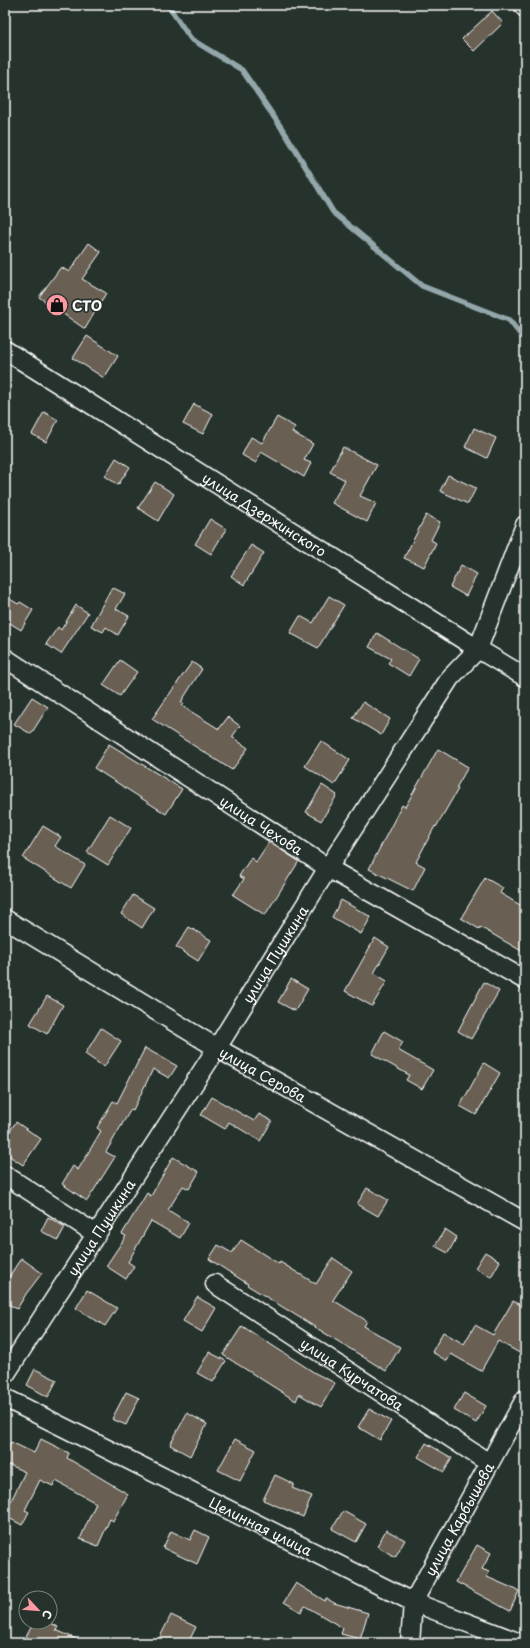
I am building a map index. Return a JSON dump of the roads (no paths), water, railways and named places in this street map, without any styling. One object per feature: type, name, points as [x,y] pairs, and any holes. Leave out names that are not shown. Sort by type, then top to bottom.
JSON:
[{"type":"street","name":"улица Дзержинского","points":[[5,350],[478,649],[525,677]]},
{"type":"street","name":"улица Пушкина","points":[[5,1375],[217,1048],[328,868],[450,678],[478,649],[525,525]]},
{"type":"street","name":"улица Чехова","points":[[5,658],[328,868],[525,980]]},
{"type":"street","name":"улица Серова","points":[[5,919],[217,1048],[525,1222]]},
{"type":"street","points":[[5,1175],[96,1234]]},
{"type":"street","name":"улица Курчатова","points":[[215,1284],[489,1463]]},
{"type":"street","name":"Целинная улица","points":[[5,1398],[412,1602],[520,1643]]},
{"type":"street","name":"улица Карбышева","points":[[410,1643],[412,1602],[525,1399]]},
{"type":"waterway","points":[[170,5],[171,10],[191,39],[242,70],[287,136],[333,212],[422,286],[509,320],[525,340]]},
{"type":"place","name":"СТО","points":[[57,305]]}]
